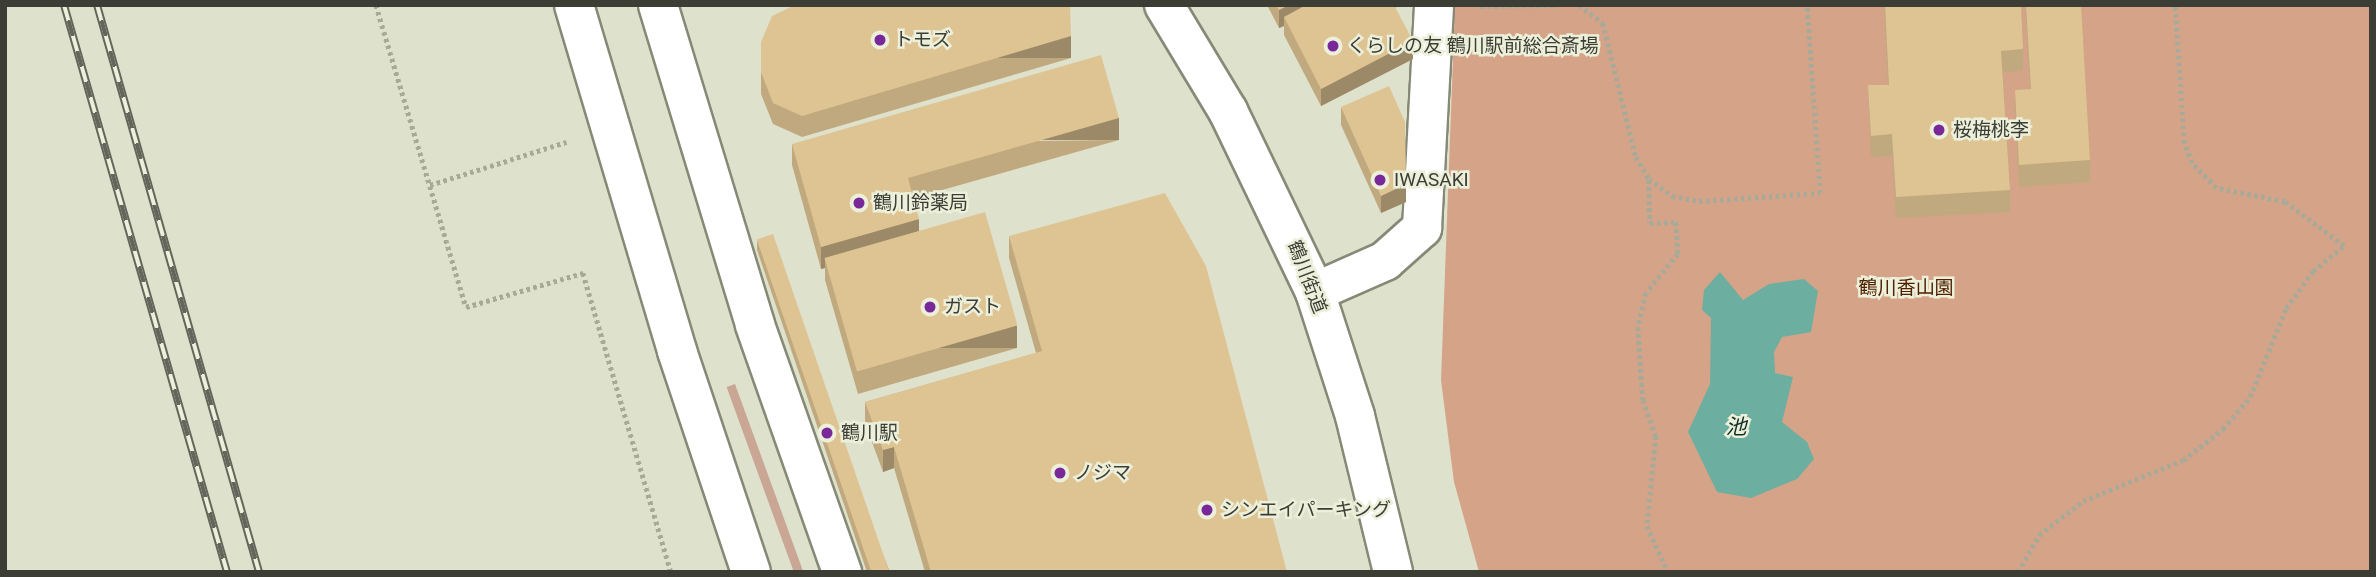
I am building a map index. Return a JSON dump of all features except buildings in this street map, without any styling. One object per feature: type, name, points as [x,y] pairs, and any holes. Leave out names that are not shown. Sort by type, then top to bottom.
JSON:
[{"type":"street","points":[[574,5],[677,351],[751,572]]},
{"type":"street","points":[[659,5],[755,325],[842,572]]},
{"type":"street","name":"鶴川街道","points":[[1164,5],[1240,134],[1315,292],[1355,416],[1392,572]]},
{"type":"street","points":[[1315,292],[1385,261],[1422,228],[1434,6]]},
{"type":"path","points":[[376,5],[466,307],[583,273],[671,572]]},
{"type":"path","points":[[1434,6],[1558,5]]},
{"type":"path","points":[[1579,5],[1603,23],[1636,157],[1649,179],[1672,196],[1699,201],[1820,194],[1807,5]]},
{"type":"path","points":[[2018,572],[2039,535],[2083,501],[2183,460],[2223,429],[2250,397],[2286,308],[2314,271],[2344,246],[2284,202],[2216,188],[2192,163],[2184,143],[2175,5]]},
{"type":"path","points":[[430,185],[573,140]]},
{"type":"path","points":[[1649,179],[1650,223],[1676,222],[1678,254],[1646,293],[1638,327],[1643,400],[1656,436],[1647,526],[1668,572]]},
{"type":"shaded area","points":[[735,384],[803,572],[794,572],[727,387]]},
{"type":"green space","name":"鶴川香山園","points":[[1455,5],[2371,5],[2371,572],[1479,572],[1454,482],[1441,380]]},
{"type":"water","name":"池","points":[[1720,272],[1743,300],[1769,284],[1804,279],[1818,291],[1811,332],[1782,337],[1774,352],[1775,373],[1793,377],[1782,422],[1807,442],[1814,459],[1797,479],[1751,498],[1717,492],[1688,432],[1710,384],[1711,318],[1702,310],[1704,290]]},
{"type":"railway","points":[[64,5],[227,572]]},
{"type":"railway","points":[[97,5],[259,572]]},
{"type":"place","name":"トモズ","points":[[880,40]]},
{"type":"place","name":"くらしの友 鶴川駅前総合斎場","points":[[1333,46]]},
{"type":"place","name":"桜梅桃李","points":[[1939,130]]},
{"type":"place","name":"IWASAKI","points":[[1380,180]]},
{"type":"place","name":"鶴川鈴薬局","points":[[859,203]]},
{"type":"place","name":"ガスト","points":[[930,307]]},
{"type":"place","name":"鶴川駅","points":[[827,433]]},
{"type":"place","name":"ノジマ","points":[[1060,473]]},
{"type":"place","name":"シンエイパーキング","points":[[1207,510]]}]
